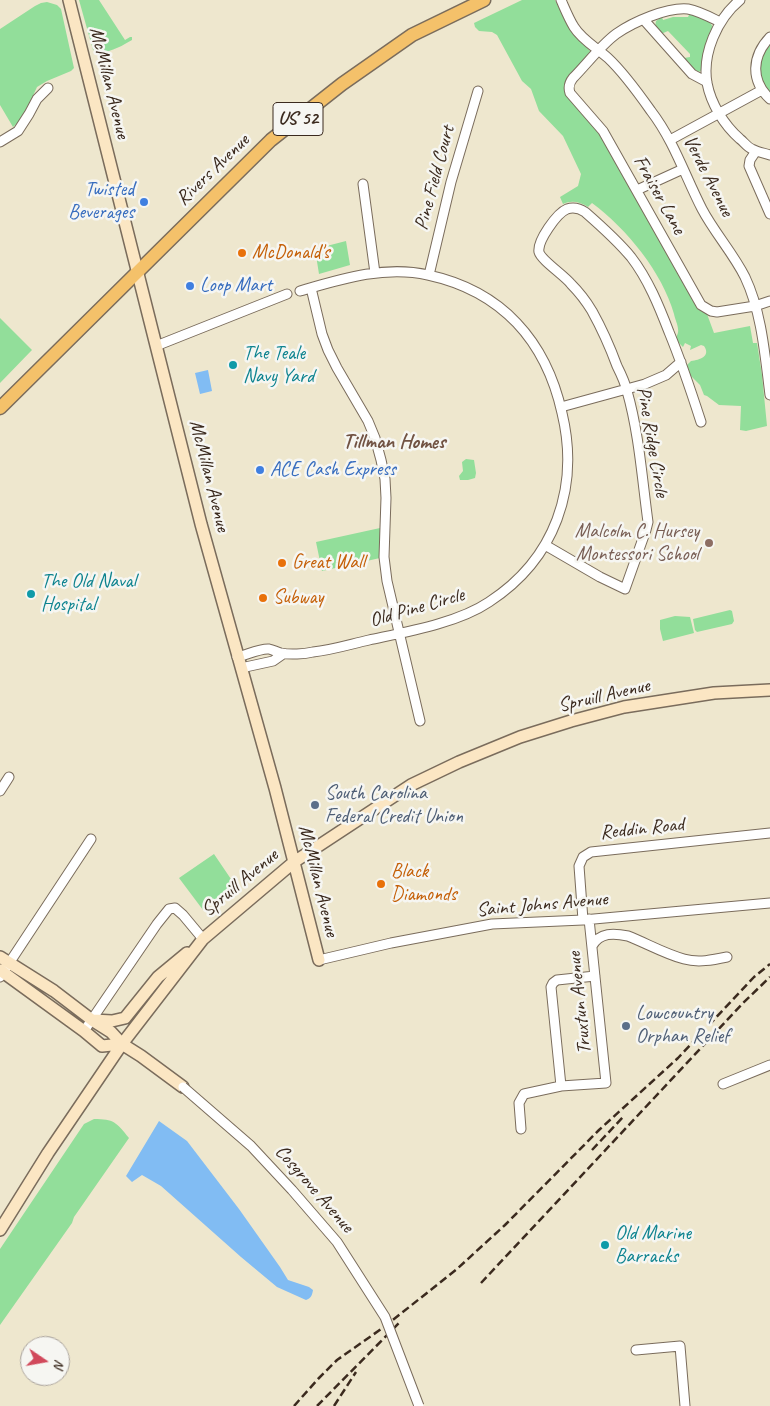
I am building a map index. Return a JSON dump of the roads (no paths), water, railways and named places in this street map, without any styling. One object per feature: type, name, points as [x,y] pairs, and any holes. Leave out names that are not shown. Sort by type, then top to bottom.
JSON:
[{"type":"main road","name":"Rivers Avenue","points":[[0,408],[271,140],[342,84],[412,35],[484,0]]},
{"type":"street","name":"McMillan Avenue","points":[[69,0],[201,524],[275,788],[319,960]]},
{"type":"street","name":"Verde Avenue","points":[[561,0],[574,28],[609,58],[652,112],[670,140],[703,210],[744,275],[751,292],[768,352],[770,395]]},
{"type":"street","points":[[740,0],[720,22],[713,37],[706,68],[707,82],[718,112],[731,131],[752,149],[770,155]]},
{"type":"street","points":[[599,51],[616,35],[662,11],[688,9],[702,13],[720,22]]},
{"type":"street","points":[[644,20],[692,74],[707,82]]},
{"type":"street","points":[[770,37],[761,48],[756,64],[758,83],[770,99]]},
{"type":"street","name":"Fraiser Lane","points":[[599,51],[573,78],[569,86],[570,93],[603,131],[701,305],[717,312],[770,302]]},
{"type":"street","points":[[0,142],[18,130],[37,99],[48,88]]},
{"type":"street","points":[[670,140],[718,112],[762,90]]},
{"type":"street","name":"Pine Field Court","points":[[429,275],[451,182],[478,91]]},
{"type":"street","points":[[756,151],[750,160],[749,166],[770,214]]},
{"type":"street","points":[[637,190],[683,169]]},
{"type":"street","points":[[363,184],[375,273]]},
{"type":"street","name":"Pine Ridge Circle","points":[[545,545],[600,577],[625,589],[648,522],[627,390],[608,342],[590,309],[571,283],[544,260],[539,253],[542,238],[563,211],[572,208],[585,212],[610,234],[632,259],[642,274],[660,307],[701,422]]},
{"type":"street","name":"Old Pine Circle","points":[[237,657],[268,649],[282,654],[314,652],[399,634],[467,614],[489,602],[518,580],[532,564],[545,545],[556,521],[566,484],[567,431],[550,371],[533,342],[500,307],[483,296],[457,284],[429,275],[405,272],[375,273],[300,291]]},
{"type":"street","points":[[311,288],[322,334],[328,350],[368,421],[381,460],[386,498],[385,568],[420,721]]},
{"type":"street","points":[[156,346],[287,294]]},
{"type":"street","points":[[561,407],[627,390],[658,379],[666,375],[681,362]]},
{"type":"street","name":"Old Pine Circle","points":[[241,668],[273,661],[282,654]]},
{"type":"street","name":"Spruill Avenue","points":[[0,1230],[48,1153],[122,1044],[203,940],[294,862],[411,785],[459,762],[520,737],[624,707],[714,693],[770,690]]},
{"type":"street","points":[[0,791],[9,777]]},
{"type":"street","name":"Reddin Road","points":[[586,919],[580,866],[583,857],[591,852],[770,833]]},
{"type":"street","points":[[3,968],[91,840]]},
{"type":"street","name":"Saint Johns Avenue","points":[[319,960],[391,943],[492,924],[586,919],[770,903]]},
{"type":"street","points":[[84,1031],[157,924],[170,909],[175,908],[203,940],[158,977],[124,1018],[112,1021],[92,1020]]},
{"type":"street","name":"Truxtun Avenue","points":[[560,1086],[606,1083],[592,946],[586,919]]},
{"type":"street","points":[[592,946],[603,935],[618,934],[628,936],[684,960],[700,961],[727,957]]},
{"type":"street","name":"Cosgrove Avenue","points":[[3,968],[54,991],[111,1032],[122,1044],[142,1056],[182,1087],[251,1146],[337,1242],[385,1318],[419,1406]]},
{"type":"street","name":"Cosgrove Avenue","points":[[3,968],[102,1046],[122,1044]]},
{"type":"street","points":[[521,1128],[519,1103],[524,1094],[560,1086],[551,988],[553,983],[557,980],[595,976]]},
{"type":"street","points":[[723,1084],[770,1065]]},
{"type":"street","points":[[636,1350],[680,1346],[685,1406]]},
{"type":"water","points":[[208,370],[212,391],[200,394],[195,373]]},
{"type":"water","points":[[159,1121],[187,1141],[239,1209],[288,1280],[313,1290],[310,1298],[306,1300],[277,1287],[161,1186],[142,1175],[132,1182],[126,1176]]},
{"type":"railway","points":[[294,1406],[337,1360],[384,1327],[457,1269],[505,1225],[599,1130],[678,1058],[754,977],[770,964]]},
{"type":"railway","points":[[481,1283],[743,1003],[770,977]]},
{"type":"railway","points":[[592,1150],[624,1116]]},
{"type":"railway","points":[[317,1406],[401,1321]]},
{"type":"railway","points":[[334,1406],[356,1372]]},
{"type":"place","name":"Twisted Beverages","points":[[144,202]]},
{"type":"place","name":"McDonald's","points":[[242,253]]},
{"type":"place","name":"Loop Mart","points":[[190,286]]},
{"type":"place","name":"The Teale Navy Yard","points":[[233,365]]},
{"type":"place","name":"ACE Cash Express","points":[[260,470]]},
{"type":"place","name":"Malcolm C. Hursey Montessori School","points":[[709,543]]},
{"type":"place","name":"Great Wall","points":[[282,563]]},
{"type":"place","name":"The Old Naval Hospital","points":[[31,594]]},
{"type":"place","name":"Subway","points":[[263,598]]},
{"type":"place","name":"South Carolina Federal Credit Union","points":[[315,805]]},
{"type":"place","name":"Black Diamonds","points":[[381,884]]},
{"type":"place","name":"Lowcountry Orphan Relief","points":[[626,1026]]},
{"type":"place","name":"Old Marine Barracks","points":[[605,1245]]},
{"type":"district","name":"Tillman Homes","points":[[394,442]]}]
